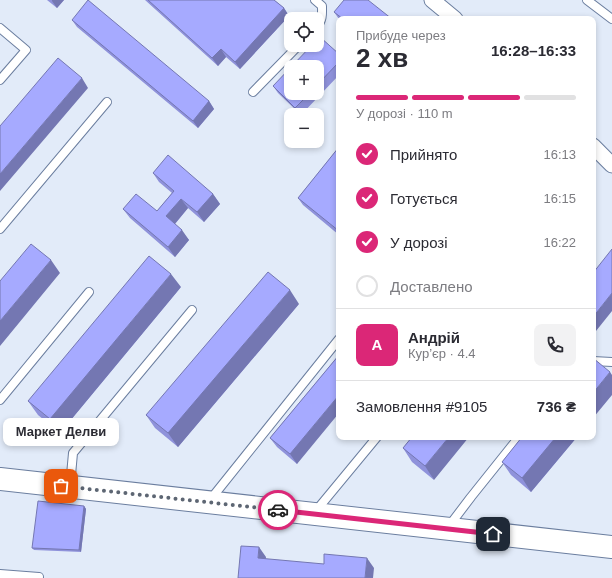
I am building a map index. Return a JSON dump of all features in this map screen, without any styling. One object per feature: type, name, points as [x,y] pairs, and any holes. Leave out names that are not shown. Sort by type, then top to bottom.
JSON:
[{"type":"street","points":[[432,0],[451,16]]},
{"type":"street","points":[[596,149],[612,165]]},
{"type":"street","points":[[0,479],[612,547]]},
{"type":"lane","points":[[315,0],[322,6],[322,12]]},
{"type":"lane","points":[[587,0],[612,19]]},
{"type":"lane","points":[[0,28],[26,50],[0,80]]},
{"type":"lane","points":[[253,92],[292,52]]},
{"type":"lane","points":[[0,229],[107,102]]},
{"type":"lane","points":[[0,400],[90,292]]},
{"type":"lane","points":[[70,487],[73,453],[192,310]]},
{"type":"lane","points":[[208,502],[336,343]]},
{"type":"lane","points":[[596,361],[612,362]]},
{"type":"lane","points":[[313,514],[375,440]]},
{"type":"lane","points":[[448,529],[471,497],[518,440]]},
{"type":"lane","points":[[0,574],[39,577]]},
{"type":"building","points":[[88,0],[209,101],[193,121],[72,20]]},
{"type":"building","points":[[148,0],[274,0],[284,8],[235,62],[221,49],[212,58]]},
{"type":"building","points":[[344,0],[368,0],[388,16],[339,16],[334,12]]},
{"type":"building","points":[[324,41],[336,51],[336,65],[324,78],[324,60],[298,60],[305,52],[324,52]]},
{"type":"building","points":[[58,58],[82,78],[0,174],[0,126]]},
{"type":"building","points":[[284,74],[284,97],[273,86]]},
{"type":"building","points":[[287,100],[303,100],[295,108]]},
{"type":"building","points":[[336,151],[336,229],[298,198]]},
{"type":"building","points":[[168,155],[213,194],[197,212],[181,199],[166,216],[182,230],[168,247],[123,209],[136,194],[157,211],[174,191],[153,173]]},
{"type":"building","points":[[31,244],[51,260],[0,321],[0,281]]},
{"type":"building","points":[[612,249],[612,293],[596,313],[596,269]]},
{"type":"building","points":[[149,256],[171,274],[50,419],[28,401]]},
{"type":"building","points":[[268,272],[290,290],[168,433],[146,415]]},
{"type":"building","points":[[336,359],[336,399],[290,454],[270,438]]},
{"type":"building","points":[[596,360],[610,372],[596,389]]},
{"type":"building","points":[[410,440],[447,440],[425,466],[403,448]]},
{"type":"building","points":[[520,440],[554,440],[522,478],[502,462]]},
{"type":"building","points":[[38,501],[84,506],[79,550],[32,548]]},
{"type":"building","points":[[241,546],[259,547],[258,558],[324,564],[324,554],[367,558],[365,578],[238,578]]},
{"type":"way so far","points":[[61,486],[278,510]]},
{"type":"place","name":"Маркет Делви","points":[[61,486]]},
{"type":"route","points":[[278,510],[493,534]]}]
